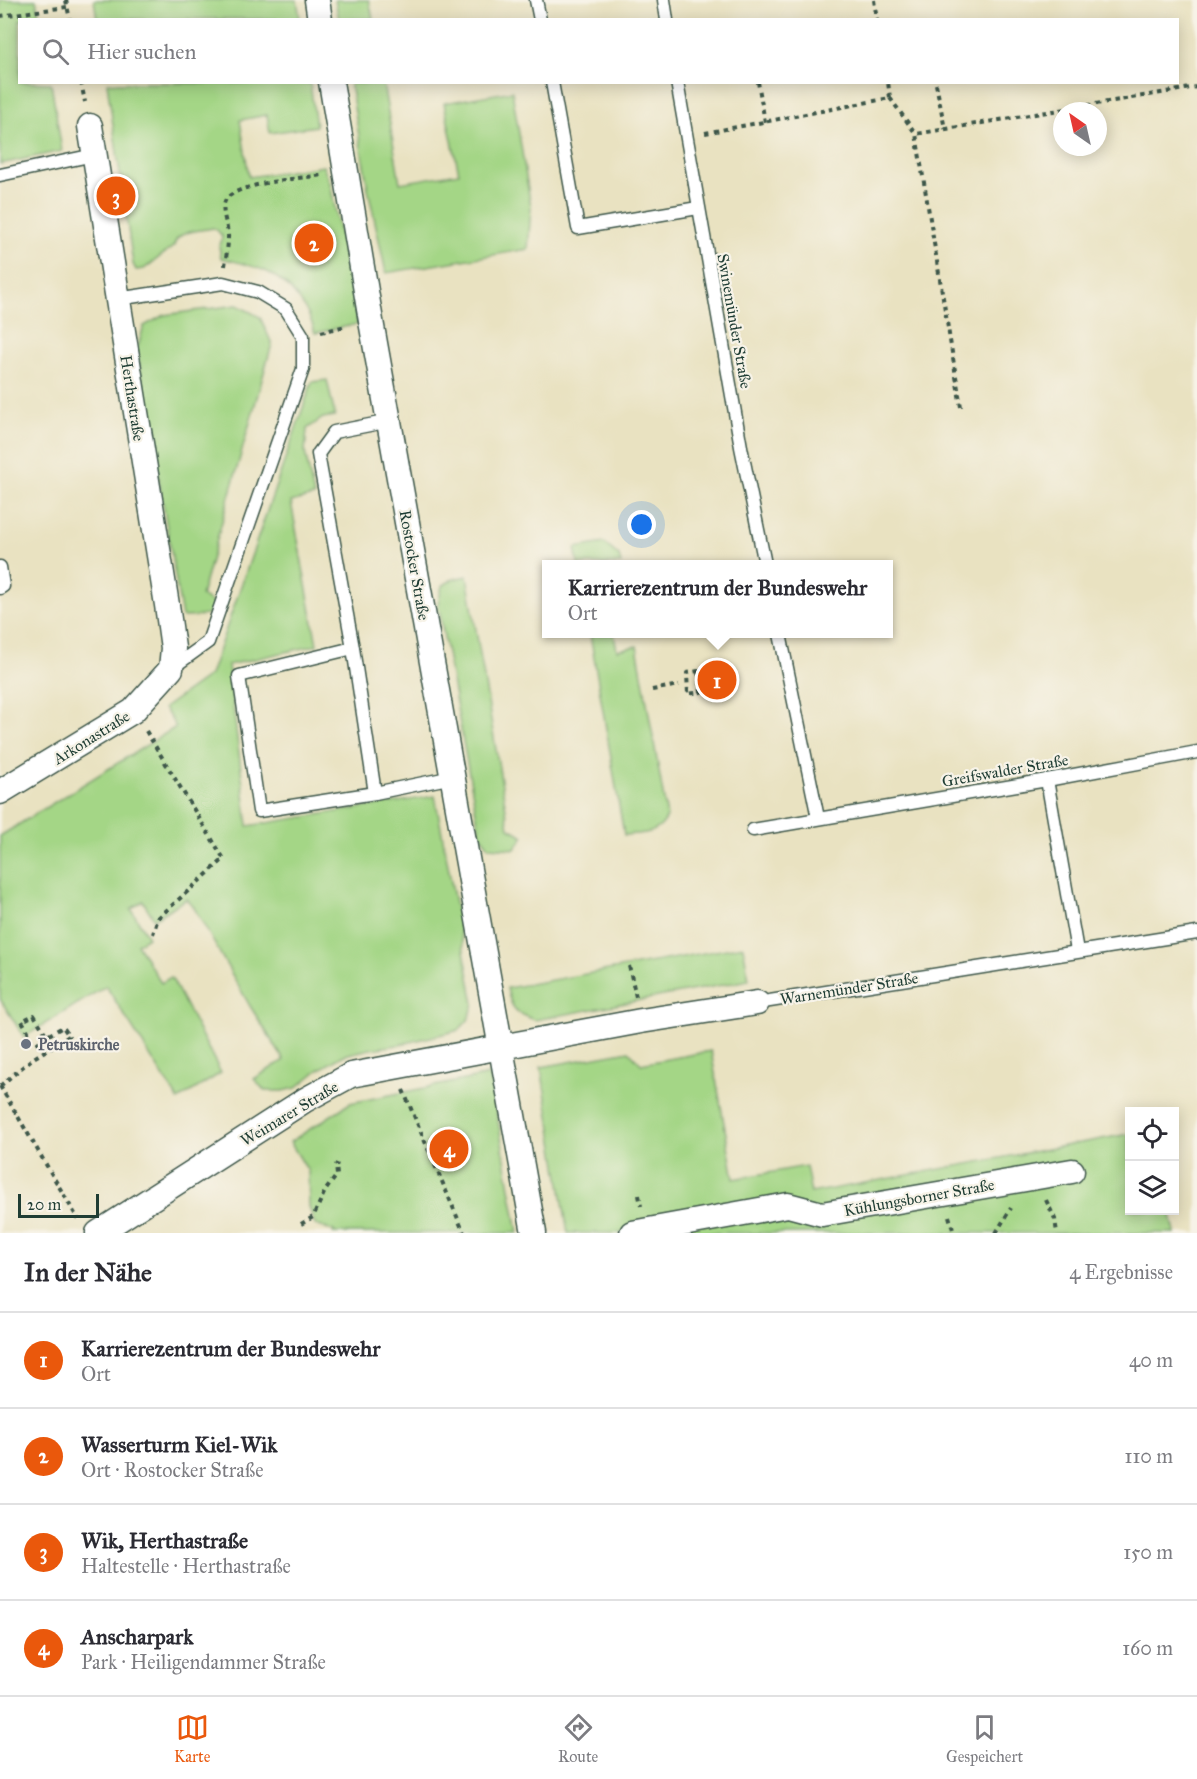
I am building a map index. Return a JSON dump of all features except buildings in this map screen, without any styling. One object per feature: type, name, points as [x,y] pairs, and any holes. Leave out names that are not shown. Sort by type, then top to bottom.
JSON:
[{"type":"street","points":[[317,0],[320,18]]},
{"type":"street","name":"Rostocker Straße","points":[[332,84],[371,321],[534,1233]]},
{"type":"street","name":"Herthastraße","points":[[90,126],[167,606],[173,648],[171,669]]},
{"type":"street","name":"Arkonastraße","points":[[0,792],[134,711],[171,669]]},
{"type":"street","name":"Warnemünder Straße","points":[[501,1047],[641,1021],[757,1003]]},
{"type":"street","name":"Weimarer Straße","points":[[98,1233],[305,1100],[351,1076],[501,1047]]},
{"type":"street","name":"Kühlungsborner Straße","points":[[632,1233],[788,1204],[822,1214],[1072,1172]]},
{"type":"lane","points":[[536,0],[540,18]]},
{"type":"lane","points":[[664,0],[667,18]]},
{"type":"lane","points":[[552,84],[578,228],[698,208]]},
{"type":"lane","name":"Swinemünder Straße","points":[[677,84],[741,447],[764,560]]},
{"type":"lane","points":[[0,175],[94,154]]},
{"type":"lane","points":[[117,299],[223,283],[258,292],[286,309],[303,336],[303,369],[208,642],[171,669]]},
{"type":"lane","points":[[375,793],[353,648],[318,454],[334,432],[390,421]]},
{"type":"lane","points":[[0,567],[3,586],[0,588]]},
{"type":"lane","points":[[781,638],[818,818]]},
{"type":"lane","points":[[353,648],[239,676],[259,811],[375,793],[453,777]]},
{"type":"lane","name":"Greifswalder Straße","points":[[753,830],[1197,752]]},
{"type":"lane","points":[[1047,780],[1077,951]]},
{"type":"lane","name":"Warnemünder Straße","points":[[757,1003],[1197,933]]},
{"type":"path","points":[[66,0],[70,18]]},
{"type":"path","points":[[874,0],[877,18]]},
{"type":"path","points":[[0,16],[67,7]]},
{"type":"path","points":[[758,84],[765,122]]},
{"type":"path","points":[[888,84],[890,98],[916,134],[961,407]]},
{"type":"path","points":[[936,84],[945,129]]},
{"type":"path","points":[[916,134],[1197,87]]},
{"type":"path","points":[[686,136],[890,98]]},
{"type":"path","points":[[223,283],[229,237],[224,211],[225,201],[231,194],[245,187],[347,171]]},
{"type":"path","points":[[303,336],[371,321]]},
{"type":"path","points":[[698,671],[701,692],[688,694],[687,673],[698,671]]},
{"type":"path","points":[[652,690],[679,685]]},
{"type":"path","points":[[134,711],[224,859],[158,918],[153,933]]},
{"type":"path","points":[[22,1034],[28,1031],[22,1022],[34,1015],[48,1036]]},
{"type":"path","points":[[36,1044],[63,1026],[69,1036],[32,1059],[0,1086],[69,1204]]},
{"type":"path","points":[[398,1066],[404,1093],[464,1233]]},
{"type":"path","points":[[301,1224],[312,1217],[325,1191],[337,1175],[338,1163]]},
{"type":"path","points":[[1029,1179],[1047,1202],[1055,1219],[1057,1233]]},
{"type":"green space","points":[[0,0],[36,0],[40,18],[18,18],[18,84],[51,84],[62,151],[0,164]]},
{"type":"green space","points":[[94,0],[297,0],[300,18],[97,18]]},
{"type":"green space","points":[[335,0],[369,0],[373,18],[339,18]]},
{"type":"green space","points":[[107,84],[310,84],[316,126],[270,133],[267,115],[240,120],[249,177],[323,166],[330,183],[358,324],[315,333],[309,315],[299,299],[279,279],[247,264],[221,258],[219,246],[222,236],[213,228],[184,234],[179,237],[174,246],[144,269],[136,270],[133,264]]},
{"type":"green space","points":[[350,84],[383,84],[400,183],[459,173],[444,103],[512,91],[531,207],[528,249],[386,273],[368,189]]},
{"type":"green space","points":[[237,305],[260,317],[272,344],[201,596],[215,604],[213,609],[206,614],[182,617],[137,349],[144,326],[164,315]]},
{"type":"green space","points":[[327,380],[335,416],[323,418],[307,429],[305,452],[314,496],[291,502],[317,645],[228,665],[248,826],[435,796],[474,1004],[468,1020],[459,1030],[344,1055],[318,1070],[296,1088],[265,1091],[254,1079],[284,1060],[250,1006],[193,906],[186,899],[154,919],[143,901],[131,909],[148,937],[137,944],[161,983],[171,977],[221,1073],[178,1100],[106,986],[24,1037],[0,999],[0,836],[176,727],[164,708],[210,675],[312,382]]},
{"type":"green space","points":[[604,543],[619,556],[620,560],[577,560],[575,548]]},
{"type":"green space","points":[[467,576],[509,828],[524,836],[515,849],[489,847],[480,834],[438,604],[442,586],[453,579]]},
{"type":"green space","points":[[591,638],[615,638],[617,650],[637,646],[667,817],[654,831],[624,835]]},
{"type":"green space","points":[[743,946],[749,980],[535,1020],[523,1015],[512,1006],[507,988]]},
{"type":"green space","points":[[629,1051],[641,1064],[711,1051],[734,1179],[806,1166],[811,1193],[1125,1135],[1125,1215],[1171,1215],[1175,1233],[568,1233],[541,1067]]},
{"type":"green space","points":[[490,1075],[518,1233],[333,1233],[334,1231],[315,1225],[309,1207],[308,1171],[290,1142],[350,1103]]},
{"type":"place","name":"Wik, Herthastraße","points":[[116,196]]},
{"type":"place","name":"Wasserturm Kiel-Wik","points":[[314,243]]},
{"type":"place","name":"Karrierezentrum der Bundeswehr","points":[[717,680]]},
{"type":"place","name":"Petruskirche","points":[[26,1044]]},
{"type":"place","name":"Anscharpark","points":[[449,1149]]}]
